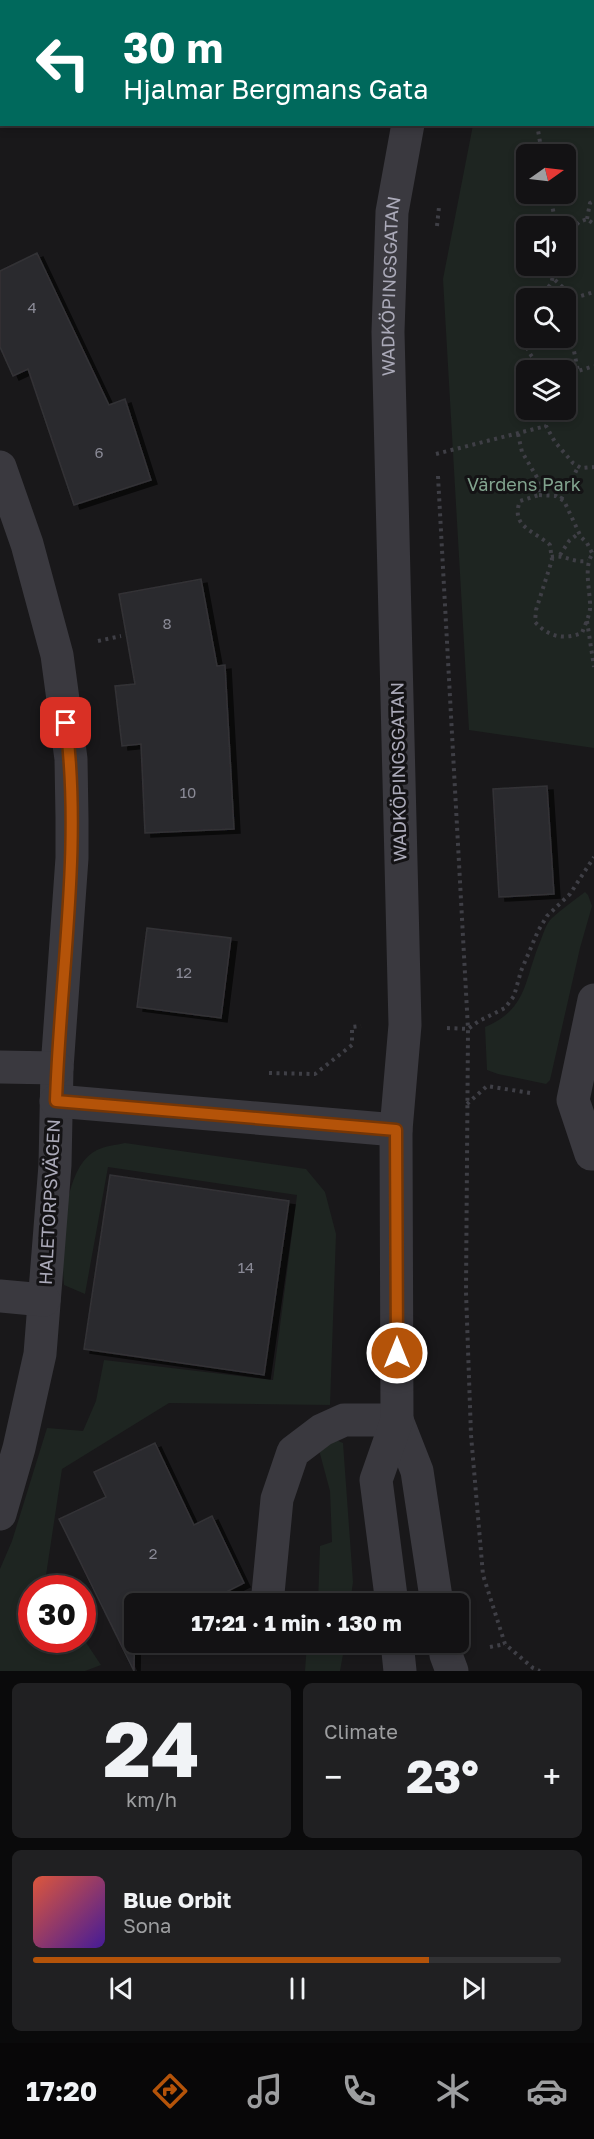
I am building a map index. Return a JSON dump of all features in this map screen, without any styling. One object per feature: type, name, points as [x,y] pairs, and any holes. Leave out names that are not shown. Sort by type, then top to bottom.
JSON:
[{"type":"street","name":"WADKÖPINGSGATAN","points":[[391,1593],[376,1480],[397,1420],[396,1130],[405,1025],[388,332],[392,212],[408,126]]},
{"type":"street","name":"HALETORPSVÄGEN","points":[[0,467],[19,518],[57,655],[71,759],[72,858],[57,1068],[56,1165],[40,1354],[19,1448],[0,1514]]},
{"type":"street","points":[[594,1000],[573,1100],[591,1154],[594,1154]]},
{"type":"street","points":[[0,1066],[57,1068]]},
{"type":"street","points":[[56,1101],[396,1130]]},
{"type":"street","name":"HALETORPSVÄGEN","points":[[0,1296],[44,1300]]},
{"type":"street","points":[[268,1593],[277,1499],[293,1452],[322,1430],[344,1420],[397,1420]]},
{"type":"street","name":"WADKÖPINGSGATAN","points":[[397,1420],[417,1471],[435,1593]]},
{"type":"street","points":[[398,1653],[400,1671]]},
{"type":"street","points":[[446,1653],[452,1671]]},
{"type":"path","points":[[537,126],[540,144]]},
{"type":"path","points":[[437,232],[440,199]]},
{"type":"path","points":[[587,219],[590,203],[594,201]]},
{"type":"path","points":[[587,219],[594,224]]},
{"type":"path","points":[[576,225],[587,219]]},
{"type":"path","points":[[550,288],[555,276]]},
{"type":"path","points":[[555,280],[563,288]]},
{"type":"path","points":[[576,297],[594,292]]},
{"type":"path","points":[[573,348],[578,370],[594,366]]},
{"type":"path","points":[[547,420],[546,426],[555,442],[578,466],[594,468]]},
{"type":"path","points":[[436,442],[436,454],[546,426]]},
{"type":"path","points":[[518,434],[522,452],[538,479],[539,495]]},
{"type":"path","points":[[437,466],[468,1029],[467,1316],[471,1435],[483,1575],[505,1644],[533,1668],[540,1671]]},
{"type":"path","points":[[561,499],[578,466]]},
{"type":"path","points":[[539,495],[556,496],[561,499],[579,533],[593,552],[588,561],[589,614],[582,633],[570,637],[555,637],[544,632],[535,622],[536,610],[552,560],[550,544],[540,536],[530,533],[520,521],[517,510],[520,501],[539,495]]},
{"type":"path","points":[[560,555],[568,541],[579,533]]},
{"type":"path","points":[[551,556],[560,555],[577,562],[588,561]]},
{"type":"path","points":[[587,620],[594,667]]},
{"type":"path","points":[[258,1073],[315,1074],[352,1045],[352,1027],[405,1025],[468,1029],[506,1008],[514,996],[521,971],[538,931],[547,916],[570,894],[594,857]]},
{"type":"green space","name":"Värdens Park","points":[[473,126],[594,126],[594,748],[469,730],[443,279]]},
{"type":"green space","points":[[585,892],[592,906],[580,948],[550,1080],[546,1084],[487,1070],[485,1027],[499,1020],[517,1002],[523,992],[550,920]]},
{"type":"green space","points":[[125,1143],[306,1169],[325,1192],[336,1234],[330,1405],[169,1403],[62,1469],[46,1575],[18,1575],[18,1653],[93,1653],[101,1665],[85,1671],[0,1671],[0,1569],[12,1541],[47,1428],[83,1431],[96,1401],[104,1360],[273,1380],[297,1195],[108,1167],[85,1294],[64,1285],[63,1252],[66,1211],[76,1173],[85,1159],[97,1150]]},
{"type":"green space","points":[[336,1440],[343,1443],[353,1582],[351,1593],[318,1593],[320,1546],[332,1542],[330,1491],[319,1450]]},
{"type":"green space","points":[[306,1653],[343,1653],[340,1671],[305,1671]]},
{"type":"building","points":[[37,253],[109,405],[125,399],[151,480],[74,505],[28,369],[13,376],[0,347],[0,271]]},
{"type":"building","points":[[201,579],[217,666],[225,665],[234,829],[145,833],[141,744],[122,746],[115,686],[135,684],[119,594]]},
{"type":"building","points":[[547,786],[554,894],[499,897],[493,789]]},
{"type":"building","points":[[147,928],[231,938],[221,1018],[137,1007]]},
{"type":"building","points":[[110,1175],[289,1201],[264,1375],[84,1349]]},
{"type":"building","points":[[155,1443],[194,1525],[212,1516],[244,1583],[224,1593],[124,1593],[124,1651],[96,1594],[96,1575],[87,1575],[59,1519],[106,1497],[94,1472]]},
{"type":"building","points":[[125,1653],[134,1653],[134,1671]]},
{"type":"route","points":[[66,723],[71,759],[72,858],[56,1101],[396,1130],[397,1353]]}]
